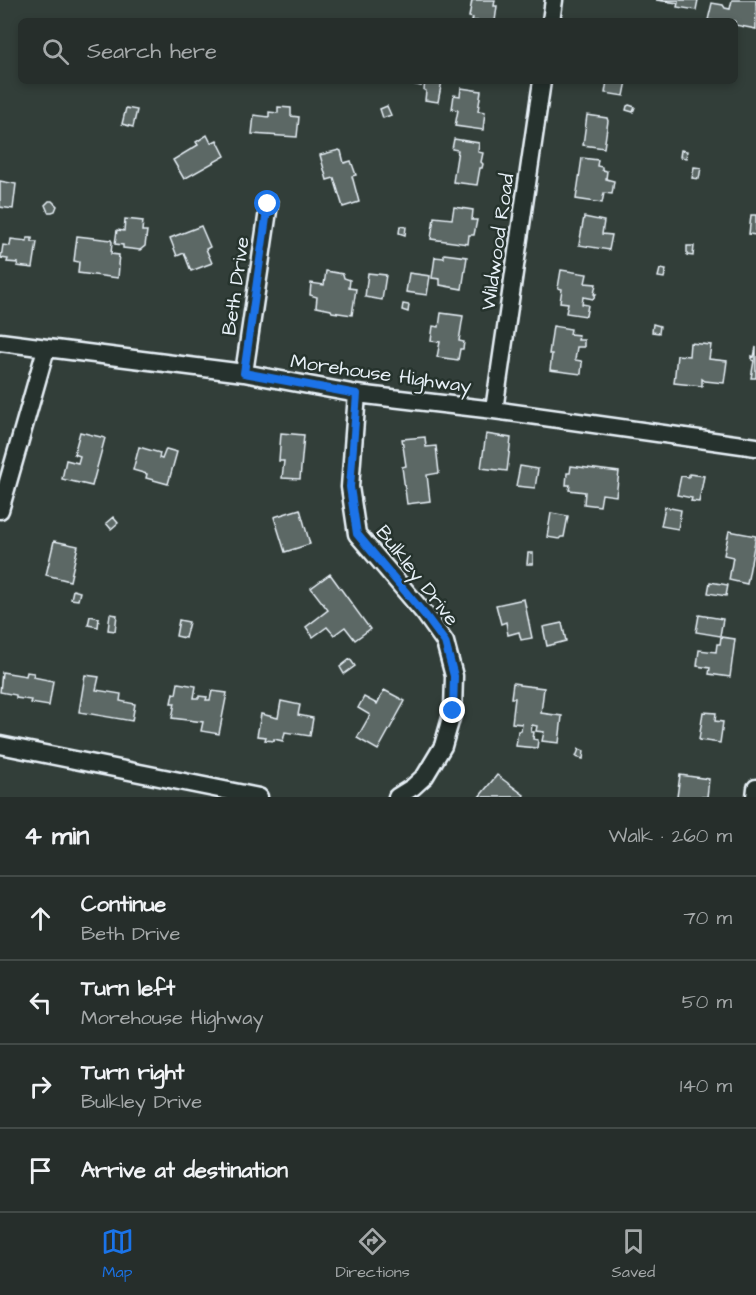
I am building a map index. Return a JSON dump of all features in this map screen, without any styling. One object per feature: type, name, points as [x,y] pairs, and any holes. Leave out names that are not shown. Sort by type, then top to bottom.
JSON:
[{"type":"street","points":[[551,18],[554,0]]},
{"type":"street","name":"Wildwood Road","points":[[494,410],[542,84]]},
{"type":"street","name":"Beth Drive","points":[[244,373],[268,204]]},
{"type":"street","name":"Morehouse Highway","points":[[0,342],[244,373],[357,394],[494,410],[756,447]]},
{"type":"street","points":[[0,510],[46,349]]},
{"type":"street","name":"Bulkley Drive","points":[[357,394],[350,487],[357,534],[445,642],[454,676],[453,711],[443,746],[424,776],[413,787],[397,797]]},
{"type":"street","points":[[0,745],[259,797]]},
{"type":"street","points":[[755,797],[756,788]]},
{"type":"building","points":[[472,0],[495,0],[494,6],[497,6],[495,18],[469,17]]},
{"type":"building","points":[[656,0],[698,0],[696,10],[677,7],[678,3]]},
{"type":"building","points":[[732,0],[756,0],[756,29],[738,26],[738,18],[708,18],[712,3],[730,9]]},
{"type":"building","points":[[425,84],[441,84],[438,102],[425,100],[426,91]]},
{"type":"building","points":[[606,84],[626,84],[624,96],[605,93]]},
{"type":"building","points":[[461,88],[481,91],[478,111],[485,112],[483,130],[455,126],[458,110],[452,109],[454,95],[460,96]]},
{"type":"building","points":[[629,105],[635,107],[633,112],[626,110]]},
{"type":"building","points":[[387,106],[391,115],[383,118],[380,109]]},
{"type":"building","points":[[278,107],[291,108],[291,116],[299,117],[297,137],[252,134],[254,115],[269,117],[269,112],[278,113]]},
{"type":"building","points":[[126,108],[137,110],[133,127],[122,124]]},
{"type":"building","points":[[587,115],[607,118],[604,148],[583,145]]},
{"type":"building","points":[[207,135],[211,143],[217,140],[225,156],[184,179],[173,160],[198,145],[196,142]]},
{"type":"building","points":[[454,139],[479,143],[478,152],[483,153],[481,162],[483,164],[477,185],[453,182],[458,150],[452,149]]},
{"type":"building","points":[[339,150],[344,163],[351,161],[356,175],[352,176],[359,202],[343,207],[334,178],[327,180],[320,155]]},
{"type":"building","points":[[681,150],[687,151],[686,158],[680,157]]},
{"type":"building","points":[[582,158],[598,160],[597,166],[607,171],[606,179],[614,181],[612,194],[604,193],[602,203],[576,199]]},
{"type":"building","points":[[694,167],[701,168],[699,179],[692,178]]},
{"type":"building","points":[[0,181],[16,184],[13,209],[0,207]]},
{"type":"building","points":[[49,201],[57,206],[55,211],[48,212],[45,205]]},
{"type":"building","points":[[454,207],[473,210],[472,220],[477,220],[474,235],[469,235],[468,244],[431,239],[434,217],[452,219]]},
{"type":"building","points":[[751,215],[756,215],[756,235],[749,234]]},
{"type":"building","points":[[584,217],[604,221],[602,234],[612,235],[609,250],[579,245]]},
{"type":"building","points":[[125,219],[143,221],[142,231],[147,231],[145,246],[140,250],[123,248],[123,245],[115,244],[117,230],[124,231]]},
{"type":"building","points":[[201,226],[210,247],[206,249],[212,263],[191,271],[184,253],[177,256],[170,238]]},
{"type":"building","points":[[400,226],[406,227],[405,235],[399,233]]},
{"type":"building","points":[[77,236],[111,240],[111,254],[119,255],[118,278],[78,273],[79,262],[74,261]]},
{"type":"building","points":[[27,238],[32,238],[32,242],[37,242],[33,268],[17,266],[18,263],[7,262],[8,259],[1,258],[3,245],[10,246],[11,239],[27,241]]},
{"type":"building","points":[[687,246],[694,246],[693,256],[687,255]]},
{"type":"building","points":[[444,254],[467,257],[462,289],[440,285],[440,279],[432,278],[435,257],[444,258]]},
{"type":"building","points":[[660,269],[666,270],[664,278],[658,277]]},
{"type":"building","points":[[561,270],[587,274],[585,283],[596,284],[594,294],[596,294],[593,299],[583,297],[582,304],[588,305],[586,316],[566,313],[568,303],[560,302],[562,289],[558,288]]},
{"type":"building","points":[[326,271],[343,274],[344,278],[350,280],[349,288],[356,289],[352,315],[316,307],[317,297],[310,295],[311,283],[324,285]]},
{"type":"building","points":[[368,273],[386,275],[382,300],[365,297]]},
{"type":"building","points":[[409,273],[430,276],[427,295],[406,292]]},
{"type":"building","points":[[403,304],[409,305],[408,312],[402,310]]},
{"type":"building","points":[[441,313],[463,316],[459,341],[464,342],[458,360],[437,357],[440,342],[431,341],[433,326],[439,327]]},
{"type":"building","points":[[653,324],[660,326],[659,333],[652,332]]},
{"type":"building","points":[[553,326],[571,329],[570,334],[579,335],[578,340],[584,340],[584,347],[577,347],[575,360],[582,363],[581,374],[550,370],[552,354],[549,354]]},
{"type":"building","points":[[690,343],[711,345],[709,359],[727,361],[724,383],[702,379],[702,386],[674,383],[677,355],[689,356]]},
{"type":"building","points":[[756,347],[756,378],[751,378],[754,361],[752,356],[754,357]]},
{"type":"building","points":[[80,432],[105,438],[92,486],[62,479],[66,460],[78,463],[80,456],[74,454]]},
{"type":"building","points":[[281,433],[304,435],[300,479],[282,478],[284,461],[279,461]]},
{"type":"building","points":[[486,434],[511,438],[507,471],[481,468]]},
{"type":"building","points":[[425,437],[426,447],[436,446],[439,473],[427,475],[430,501],[407,504],[402,467],[406,466],[402,439]]},
{"type":"building","points":[[139,447],[160,453],[159,458],[162,459],[166,449],[177,452],[168,484],[146,478],[147,474],[133,470]]},
{"type":"building","points":[[520,466],[538,469],[535,488],[516,486]]},
{"type":"building","points":[[571,466],[619,472],[616,496],[602,494],[600,506],[584,504],[585,492],[569,490],[570,485],[566,485],[567,473],[570,473]]},
{"type":"building","points":[[689,474],[704,476],[699,502],[677,495],[681,476],[689,477]]},
{"type":"building","points":[[665,507],[681,510],[678,529],[661,526]]},
{"type":"building","points":[[300,509],[310,544],[285,552],[274,517]]},
{"type":"building","points":[[551,513],[568,516],[564,537],[559,539],[547,537]]},
{"type":"building","points":[[113,517],[118,523],[111,529],[106,523]]},
{"type":"building","points":[[729,531],[756,536],[747,584],[729,580],[733,557],[724,555]]},
{"type":"building","points":[[54,541],[78,546],[70,581],[46,575]]},
{"type":"building","points":[[528,553],[533,553],[533,564],[527,564]]},
{"type":"building","points":[[330,574],[370,629],[355,640],[345,627],[334,635],[327,627],[313,637],[306,627],[328,610],[311,588]]},
{"type":"building","points":[[710,582],[728,585],[726,596],[708,593]]},
{"type":"building","points":[[73,590],[80,592],[78,600],[71,599]]},
{"type":"building","points":[[524,599],[532,638],[521,640],[519,632],[508,635],[506,622],[501,624],[496,605]]},
{"type":"building","points":[[110,614],[117,615],[115,631],[108,630]]},
{"type":"building","points":[[699,615],[723,619],[720,636],[696,632]]},
{"type":"building","points":[[90,616],[99,618],[98,627],[88,625]]},
{"type":"building","points":[[179,620],[189,622],[185,638],[176,636]]},
{"type":"building","points":[[562,623],[566,641],[547,646],[543,627]]},
{"type":"building","points":[[721,637],[735,639],[730,677],[709,674],[710,668],[697,666],[699,650],[716,652]]},
{"type":"building","points":[[350,659],[355,666],[344,674],[340,667]]},
{"type":"building","points":[[2,672],[26,676],[27,672],[34,673],[33,677],[53,681],[49,706],[30,703],[31,700],[16,698],[16,695],[0,692]]},
{"type":"building","points":[[85,675],[99,677],[96,690],[121,694],[120,701],[135,704],[132,721],[79,712]]},
{"type":"building","points":[[178,683],[196,686],[194,698],[207,697],[206,700],[210,700],[212,691],[227,693],[219,734],[201,731],[203,722],[172,718],[175,703],[171,703]]},
{"type":"building","points":[[513,683],[544,688],[541,713],[562,716],[559,743],[542,741],[544,732],[536,731],[537,726],[532,725],[533,739],[538,740],[537,748],[516,746],[518,731],[521,731],[522,724],[512,723],[515,698],[511,698]]},
{"type":"building","points":[[384,690],[405,701],[378,750],[357,738],[370,715],[358,708],[364,697],[377,704]]},
{"type":"building","points":[[281,701],[300,705],[298,715],[313,718],[310,736],[285,732],[283,741],[274,739],[274,741],[257,736],[261,714],[278,718]]},
{"type":"building","points":[[703,712],[716,713],[715,721],[723,722],[720,743],[699,740]]},
{"type":"building","points":[[579,749],[584,751],[583,759],[576,757]]},
{"type":"building","points":[[497,775],[524,795],[523,797],[479,797]]},
{"type":"building","points":[[680,775],[709,779],[707,797],[677,797]]},
{"type":"route","points":[[268,204],[244,373],[357,394],[350,487],[357,534],[445,642],[454,676],[453,711]]}]
